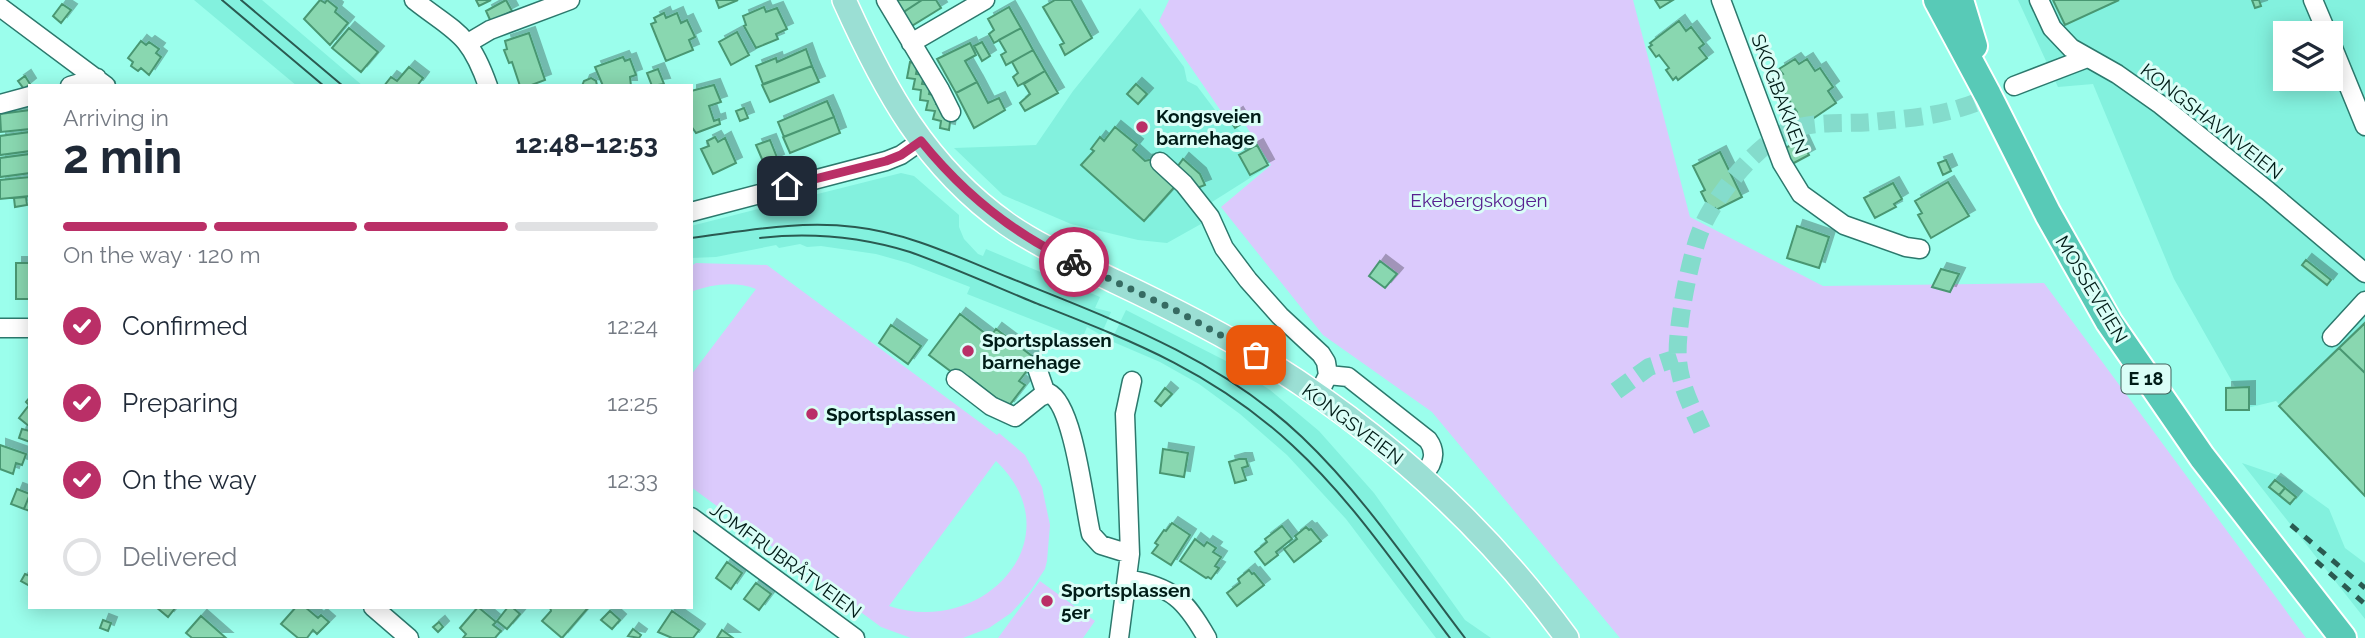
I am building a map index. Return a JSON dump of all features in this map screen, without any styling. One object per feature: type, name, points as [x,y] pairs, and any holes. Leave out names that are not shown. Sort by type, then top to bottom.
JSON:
[{"type":"highway","name":"MOSSEVEIEN","points":[[1937,0],[2071,256],[2146,379],[2202,457],[2343,638]]},
{"type":"highway","name":"MOSSEVEIEN","points":[[1960,0],[1988,95]]},
{"type":"main road","name":"KONGSVEIEN","points":[[844,0],[884,86],[921,141],[972,196],[1025,236],[1260,357],[1323,385],[1360,425],[1422,477],[1493,548],[1567,638]]},
{"type":"street","points":[[414,0],[454,28],[468,43],[480,62],[487,84]]},
{"type":"street","points":[[468,43],[490,30],[570,0]]},
{"type":"street","points":[[886,0],[951,112]]},
{"type":"street","points":[[911,43],[985,0]]},
{"type":"street","name":"SKOGBAKKEN","points":[[1721,0],[1782,163],[1801,194],[1844,225],[1906,247],[1920,249]]},
{"type":"street","name":"KONGSHAVNVEIEN","points":[[2039,0],[2052,28],[2071,48],[2116,74],[2166,118],[2365,273]]},
{"type":"street","points":[[2313,0],[2322,21]]},
{"type":"street","points":[[0,7],[102,82]]},
{"type":"street","points":[[2014,86],[2087,58]]},
{"type":"street","points":[[2343,72],[2365,125]]},
{"type":"street","points":[[0,103],[28,96]]},
{"type":"street","points":[[693,211],[886,161],[901,155],[921,141]]},
{"type":"street","points":[[1160,162],[1184,184],[1210,217],[1224,248],[1248,280],[1280,316],[1321,354],[1326,362],[1323,385],[1348,377],[1428,440],[1432,445],[1434,457],[1422,477]]},
{"type":"street","points":[[2332,337],[2365,301]]},
{"type":"street","points":[[0,328],[28,328]]},
{"type":"street","points":[[1036,365],[1046,394]]},
{"type":"street","points":[[956,379],[991,406],[1015,417],[1046,394],[1052,394],[1068,425],[1091,534],[1101,545],[1130,554]]},
{"type":"street","points":[[1119,638],[1130,554],[1125,414],[1132,381]]},
{"type":"street","name":"JOMFRUBRÅTVEIEN","points":[[693,518],[855,638]]},
{"type":"street","points":[[1128,579],[1156,585],[1181,598],[1207,638]]},
{"type":"street","points":[[375,609],[409,638]]},
{"type":"shaded area","points":[[194,0],[262,0],[361,84],[295,84]]},
{"type":"shaded area","points":[[2018,0],[2365,0],[2365,496],[2276,401],[2247,408],[2174,279],[2093,84],[2058,87]]},
{"type":"shaded area","name":"Kongsveien barnehage","points":[[1140,8],[1184,67],[1187,81],[1197,86],[1215,110],[1257,145],[1269,166],[1212,202],[1217,215],[1167,243],[1138,240],[1071,224],[1003,195],[954,148],[1036,145],[1073,91]]},
{"type":"shaded area","points":[[901,173],[914,176],[959,215],[959,227],[964,239],[978,254],[983,256],[986,249],[1100,297],[1095,308],[1111,312],[1101,335],[1087,327],[1082,339],[967,294],[970,287],[908,263],[876,254],[800,244],[779,248],[776,245],[716,257],[693,258],[693,225]]},
{"type":"shaded area","points":[[1126,310],[1226,361],[1270,390],[1319,431],[1374,493],[1465,620],[1491,638],[1436,638],[1346,519],[1287,455],[1240,414],[1199,384],[1160,362],[1111,341]]},
{"type":"shaded area","points":[[2242,463],[2286,478],[2329,509],[2345,548],[2365,563],[2365,619]]},
{"type":"green space","name":"Ekebergskogen","points":[[1169,0],[1633,0],[1690,217],[1823,286],[2044,283],[2306,638],[1620,638],[1432,412],[1323,335],[1221,207],[1271,165],[1237,112],[1223,114],[1159,21]]},
{"type":"green space","name":"Sportsplassen","points":[[696,263],[767,265],[997,435],[999,433],[1025,455],[1042,487],[1050,525],[1047,561],[1045,569],[1029,593],[1011,613],[989,628],[963,638],[911,638],[881,627],[693,488],[693,372],[756,289],[723,284],[693,291],[693,265]],"holes":[[[996,461],[1018,490],[1026,520],[1022,549],[1008,574],[986,594],[957,608],[924,612],[889,606]]]},
{"type":"green space","name":"Sportsplassen 5er","points":[[1040,581],[1095,621],[1083,638],[998,638]]},
{"type":"building","points":[[320,0],[325,3],[327,0],[337,8],[335,12],[348,23],[330,45],[304,19]]},
{"type":"building","points":[[476,0],[491,0],[479,6]]},
{"type":"building","points":[[506,0],[512,11],[491,22],[486,11]]},
{"type":"building","points":[[716,0],[738,0],[719,8]]},
{"type":"building","points":[[894,0],[922,0],[902,13]]},
{"type":"building","points":[[922,0],[936,0],[941,8],[910,27],[902,13]]},
{"type":"building","points":[[1055,0],[1071,0],[1092,38],[1065,55],[1060,45],[1064,43],[1043,7]]},
{"type":"building","points":[[1655,0],[1673,0],[1660,8]]},
{"type":"building","points":[[2053,0],[2119,0],[2065,25]]},
{"type":"building","points":[[2252,0],[2259,0],[2261,6],[2255,8]]},
{"type":"building","points":[[62,4],[71,10],[61,23],[53,16]]},
{"type":"building","points":[[764,7],[766,12],[777,8],[787,29],[776,34],[778,39],[756,48],[744,26],[743,16]]},
{"type":"building","points":[[1009,7],[1021,28],[994,43],[989,34],[994,30],[988,19]]},
{"type":"building","points":[[664,13],[666,18],[677,13],[681,23],[687,20],[695,37],[689,40],[693,50],[666,61],[651,24],[656,22],[654,18]]},
{"type":"building","points":[[1679,21],[1686,31],[1691,27],[1704,44],[1699,48],[1707,58],[1678,80],[1676,77],[1673,80],[1666,70],[1669,68],[1649,47],[1652,45],[1650,43]]},
{"type":"building","points":[[349,28],[378,52],[361,72],[332,48]]},
{"type":"building","points":[[1021,28],[1033,50],[1006,65],[1001,55],[1006,52],[999,40]]},
{"type":"building","points":[[737,32],[749,55],[731,65],[719,42]]},
{"type":"building","points":[[529,33],[545,80],[534,84],[519,84],[512,62],[509,63],[504,50],[507,49],[505,41]]},
{"type":"building","points":[[141,41],[146,45],[149,42],[159,49],[156,53],[161,57],[149,75],[141,68],[138,71],[131,66],[133,62],[128,58]]},
{"type":"building","points":[[982,42],[990,56],[982,61],[974,46]]},
{"type":"building","points":[[970,43],[976,55],[965,61],[977,82],[956,93],[937,59]]},
{"type":"building","points":[[806,49],[812,66],[763,84],[756,66],[776,58],[777,62]]},
{"type":"building","points":[[1033,50],[1045,71],[1018,86],[1013,77],[1018,73],[1012,62]]},
{"type":"building","points":[[623,57],[625,61],[630,59],[636,75],[630,77],[631,84],[602,84],[595,67]]},
{"type":"building","points":[[1795,59],[1799,64],[1807,59],[1815,71],[1820,68],[1833,87],[1828,91],[1836,103],[1805,124],[1803,122],[1797,126],[1791,116],[1797,112],[1775,79],[1783,74],[1779,69]]},
{"type":"building","points":[[910,62],[918,64],[916,74],[924,75],[922,84],[931,85],[929,94],[937,96],[936,104],[944,105],[951,114],[949,130],[940,128],[941,121],[933,119],[935,111],[926,110],[928,101],[920,100],[921,90],[913,89],[915,79],[907,78]]},
{"type":"building","points":[[812,66],[819,82],[770,102],[762,85]]},
{"type":"building","points":[[409,67],[423,78],[418,84],[386,84],[391,77],[397,81]]},
{"type":"building","points":[[658,69],[664,84],[651,84],[647,73]]},
{"type":"building","points":[[1045,71],[1058,93],[1025,111],[1020,103],[1030,94],[1024,84]]},
{"type":"building","points":[[25,76],[30,84],[24,89],[18,81]]},
{"type":"building","points":[[591,78],[597,84],[583,84]]},
{"type":"building","points":[[977,82],[988,103],[999,98],[1005,110],[974,128],[956,93]]},
{"type":"building","points":[[1136,84],[1147,94],[1138,104],[1127,94]]},
{"type":"building","points":[[714,85],[721,102],[709,106],[714,121],[719,119],[720,124],[696,133],[693,129],[693,90]]},
{"type":"building","points":[[827,101],[834,117],[784,137],[778,122]]},
{"type":"building","points":[[744,108],[748,118],[740,121],[736,111]]},
{"type":"building","points":[[28,110],[28,129],[1,132],[0,114]]},
{"type":"building","points":[[1237,113],[1243,123],[1235,128],[1229,119]]},
{"type":"building","points":[[834,117],[840,133],[790,153],[783,137]]},
{"type":"building","points":[[1115,127],[1137,145],[1133,150],[1145,161],[1153,159],[1179,182],[1144,221],[1081,165],[1094,151],[1091,149],[1100,137],[1104,141]]},
{"type":"building","points":[[28,132],[28,151],[0,155],[0,136]]},
{"type":"building","points":[[715,137],[718,142],[725,138],[736,163],[713,174],[701,149],[709,146],[707,141]]},
{"type":"building","points":[[770,140],[778,160],[765,166],[756,145]]},
{"type":"building","points":[[1802,140],[1809,155],[1792,164],[1785,148]]},
{"type":"building","points":[[1257,145],[1268,165],[1250,175],[1239,155]]},
{"type":"building","points":[[1720,152],[1742,197],[1716,210],[1710,210],[1701,192],[1705,190],[1693,166]]},
{"type":"building","points":[[28,154],[28,173],[0,177],[0,158]]},
{"type":"building","points":[[1183,159],[1200,174],[1205,185],[1192,190],[1175,170]]},
{"type":"building","points":[[1946,160],[1951,171],[1943,175],[1938,163]]},
{"type":"building","points":[[28,177],[28,196],[0,199],[0,180]]},
{"type":"building","points":[[1948,182],[1969,216],[1931,238],[1918,215],[1922,213],[1915,201]]},
{"type":"building","points":[[1893,183],[1902,199],[1894,204],[1896,207],[1875,218],[1864,198]]},
{"type":"building","points":[[26,197],[27,205],[15,207],[14,198]]},
{"type":"building","points":[[1797,226],[1829,237],[1819,268],[1787,258]]},
{"type":"building","points":[[2306,260],[2331,280],[2327,285],[2302,265]]},
{"type":"building","points":[[1380,261],[1397,274],[1385,288],[1369,276]]},
{"type":"building","points":[[16,263],[28,263],[28,299],[16,299]]},
{"type":"building","points":[[1941,269],[1959,274],[1950,292],[1932,287]]},
{"type":"building","points":[[960,314],[990,337],[996,329],[1036,359],[1019,381],[1025,385],[1008,407],[969,377],[965,382],[929,355]]},
{"type":"building","points":[[2365,323],[2365,373],[2339,348]]},
{"type":"building","points":[[891,325],[921,346],[908,364],[879,343]]},
{"type":"building","points":[[2339,348],[2365,373],[2365,496],[2279,406]]},
{"type":"building","points":[[2249,387],[2249,410],[2226,410],[2226,388]]},
{"type":"building","points":[[1165,388],[1172,394],[1161,406],[1155,401]]},
{"type":"building","points":[[28,406],[28,425],[19,418]]},
{"type":"building","points":[[22,429],[28,430],[28,441],[19,438]]},
{"type":"building","points":[[0,445],[26,454],[22,465],[16,463],[13,474],[0,469]]},
{"type":"building","points":[[1163,449],[1188,453],[1184,477],[1160,473]]},
{"type":"building","points":[[1246,459],[1248,466],[1242,468],[1246,480],[1235,483],[1229,462]]},
{"type":"building","points":[[2275,480],[2285,488],[2279,495],[2269,487]]},
{"type":"building","points":[[2285,488],[2296,497],[2290,504],[2279,495]]},
{"type":"building","points":[[17,489],[28,493],[24,509],[11,504]]},
{"type":"building","points":[[1172,523],[1190,535],[1171,565],[1152,553],[1158,545],[1155,543]]},
{"type":"building","points":[[1282,526],[1292,539],[1265,565],[1255,552],[1267,542],[1265,539]]},
{"type":"building","points":[[1306,527],[1321,541],[1294,562],[1284,549],[1297,539],[1295,536]]},
{"type":"building","points":[[1195,539],[1204,546],[1207,542],[1216,548],[1213,552],[1221,557],[1215,566],[1219,568],[1211,579],[1180,561]]},
{"type":"building","points":[[727,562],[742,573],[731,589],[716,578]]},
{"type":"building","points":[[1249,570],[1264,585],[1237,606],[1227,593],[1240,583],[1238,579]]},
{"type":"building","points":[[25,574],[28,575],[28,585],[21,581]]},
{"type":"building","points":[[756,583],[771,594],[759,610],[744,599]]},
{"type":"building","points":[[158,609],[174,609],[168,617]]},
{"type":"building","points":[[294,609],[307,609],[318,618],[321,615],[329,622],[317,634],[313,630],[307,638],[298,638],[281,624]]},
{"type":"building","points":[[476,609],[480,609],[496,622],[493,625],[501,631],[495,638],[463,638],[466,634],[460,628]]},
{"type":"building","points":[[506,609],[514,609],[520,614],[507,629],[497,621]]},
{"type":"building","points":[[587,609],[562,638],[542,621],[551,611]]},
{"type":"building","points":[[610,611],[620,620],[612,629],[601,620]]},
{"type":"building","points":[[672,611],[699,630],[693,638],[672,638],[658,632]]},
{"type":"building","points":[[201,616],[226,638],[192,638],[186,633]]},
{"type":"building","points":[[103,620],[111,623],[108,631],[100,628]]},
{"type":"building","points":[[439,622],[443,627],[438,632],[433,627]]},
{"type":"building","points":[[633,629],[641,635],[639,638],[628,636]]},
{"type":"building","points":[[722,630],[733,638],[717,638]]},
{"type":"tunnel","points":[[1702,430],[1679,369],[1681,314],[1692,257],[1701,230],[1716,202],[1739,172],[1766,145],[1792,129],[1938,114],[1974,103],[2014,86]]},
{"type":"tunnel","points":[[1616,391],[1649,367],[1677,358]]},
{"type":"tram line","points":[[222,0],[322,84]]},
{"type":"tram line","points":[[241,0],[341,84]]},
{"type":"tram line","points":[[693,238],[813,225],[875,230],[915,240],[1088,309],[1201,363],[1270,409],[1325,460],[1367,509],[1465,638]]},
{"type":"tram line","points":[[760,238],[836,237],[910,252],[1104,330],[1170,360],[1232,397],[1292,445],[1335,489],[1450,638]]},
{"type":"railway","points":[[2291,525],[2365,588]]},
{"type":"railway","points":[[2316,561],[2365,604]]},
{"type":"way so far","points":[[1074,262],[1181,313],[1256,355]]},
{"type":"place","name":"Kongsveien barnehage","points":[[1142,127]]},
{"type":"place","name":"Sportsplassen barnehage","points":[[968,351]]},
{"type":"place","name":"Sportsplassen","points":[[812,414]]},
{"type":"place","name":"Sportsplassen 5er","points":[[1047,601]]},
{"type":"route","points":[[787,186],[896,158],[921,141],[942,166],[988,209],[1025,236],[1074,262]]}]
